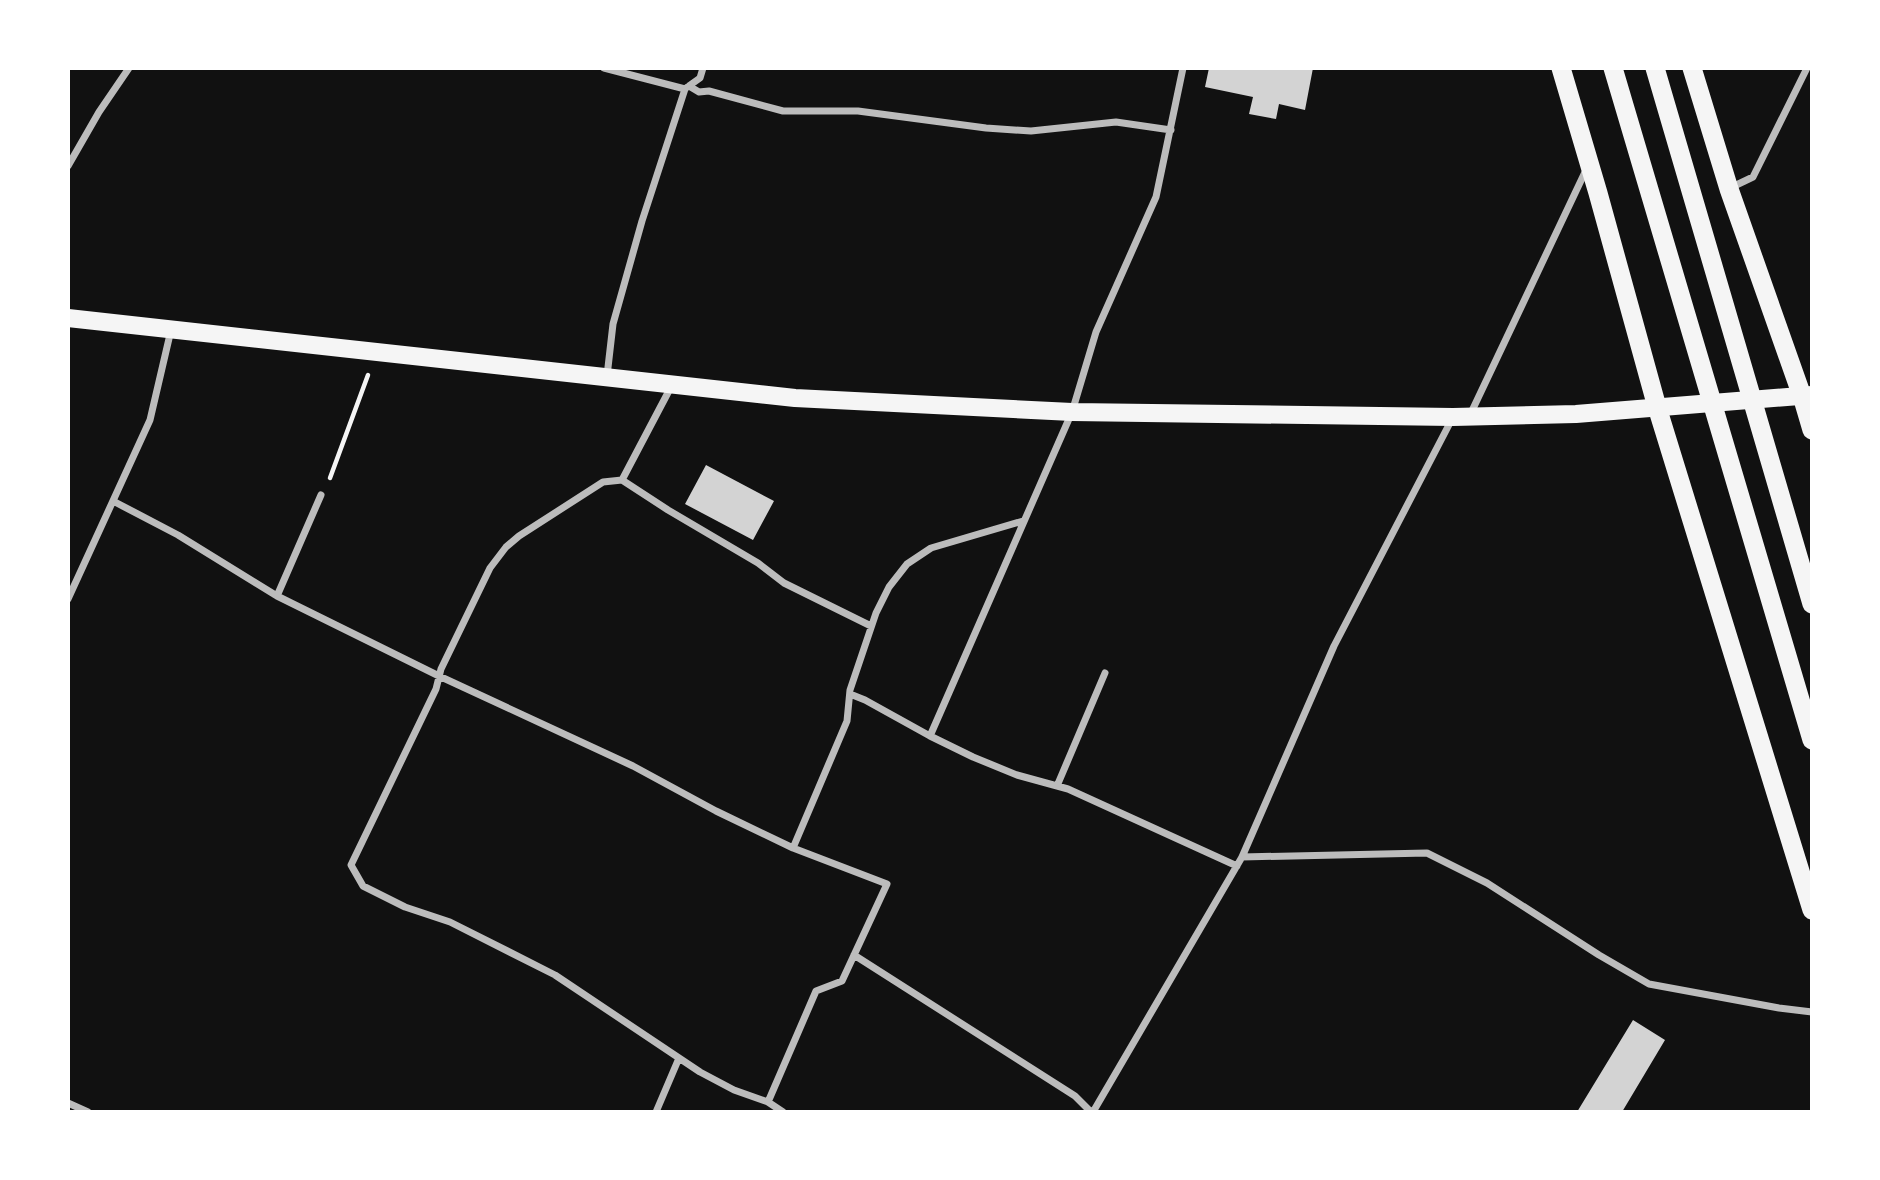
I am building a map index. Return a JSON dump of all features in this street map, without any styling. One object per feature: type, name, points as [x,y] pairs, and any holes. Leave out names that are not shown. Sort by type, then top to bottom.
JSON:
[{"type":"highway","points":[[1561,68],[1657,407],[1812,910]]},
{"type":"highway","points":[[1613,68],[1812,740]]},
{"type":"highway","points":[[1655,68],[1812,604]]},
{"type":"highway","points":[[1692,68],[1729,189],[1807,395],[1812,430]]},
{"type":"main road","points":[[68,318],[795,398],[1072,412],[1461,417],[1576,414],[1807,395]]},
{"type":"street","points":[[68,166],[99,111],[129,68]]},
{"type":"street","points":[[604,68],[699,92],[709,91],[783,111],[858,111],[986,128],[1031,131],[1116,122],[1171,130]]},
{"type":"street","points":[[607,377],[613,324],[642,221],[687,87],[700,78],[703,68]]},
{"type":"street","points":[[930,736],[1072,412],[1096,332],[1156,197],[1183,68]]},
{"type":"street","points":[[1729,189],[1753,177],[1807,68]]},
{"type":"street","points":[[854,955],[1075,1096],[1092,1112],[1242,857],[1334,646],[1461,417],[1590,163]]},
{"type":"street","points":[[68,598],[150,420],[171,329]]},
{"type":"street","points":[[622,480],[672,384]]},
{"type":"street","points":[[783,1112],[768,1102],[734,1090],[700,1072],[555,975],[450,922],[405,907],[363,886],[351,865],[436,689],[441,669],[490,568],[506,547],[519,536],[603,482],[622,480],[758,563],[784,583],[872,626]]},
{"type":"street","points":[[276,596],[321,495]]},
{"type":"street","points":[[113,500],[178,535],[276,596],[439,676],[634,766],[716,811],[793,848],[887,884],[842,981],[816,991],[768,1102]]},
{"type":"street","points":[[793,848],[847,721],[850,694],[872,626],[889,587],[907,564],[931,548],[1023,521]]},
{"type":"street","points":[[1056,786],[1105,673]]},
{"type":"street","points":[[850,694],[930,736],[1017,775],[1068,789],[1237,866]]},
{"type":"street","points":[[1242,857],[1427,853],[1487,883],[1648,985],[1812,1012]]},
{"type":"street","points":[[656,1112],[679,1058]]},
{"type":"street","points":[[68,1102],[88,1112]]},
{"type":"path","points":[[321,495],[331,476],[368,376]]},
{"type":"building","points":[[1209,68],[1313,68],[1305,110],[1279,104],[1276,119],[1249,114],[1253,97],[1205,87]]},
{"type":"building","points":[[706,465],[774,501],[753,540],[685,504]]},
{"type":"building","points":[[1633,1020],[1665,1040],[1622,1112],[1577,1112]]}]
